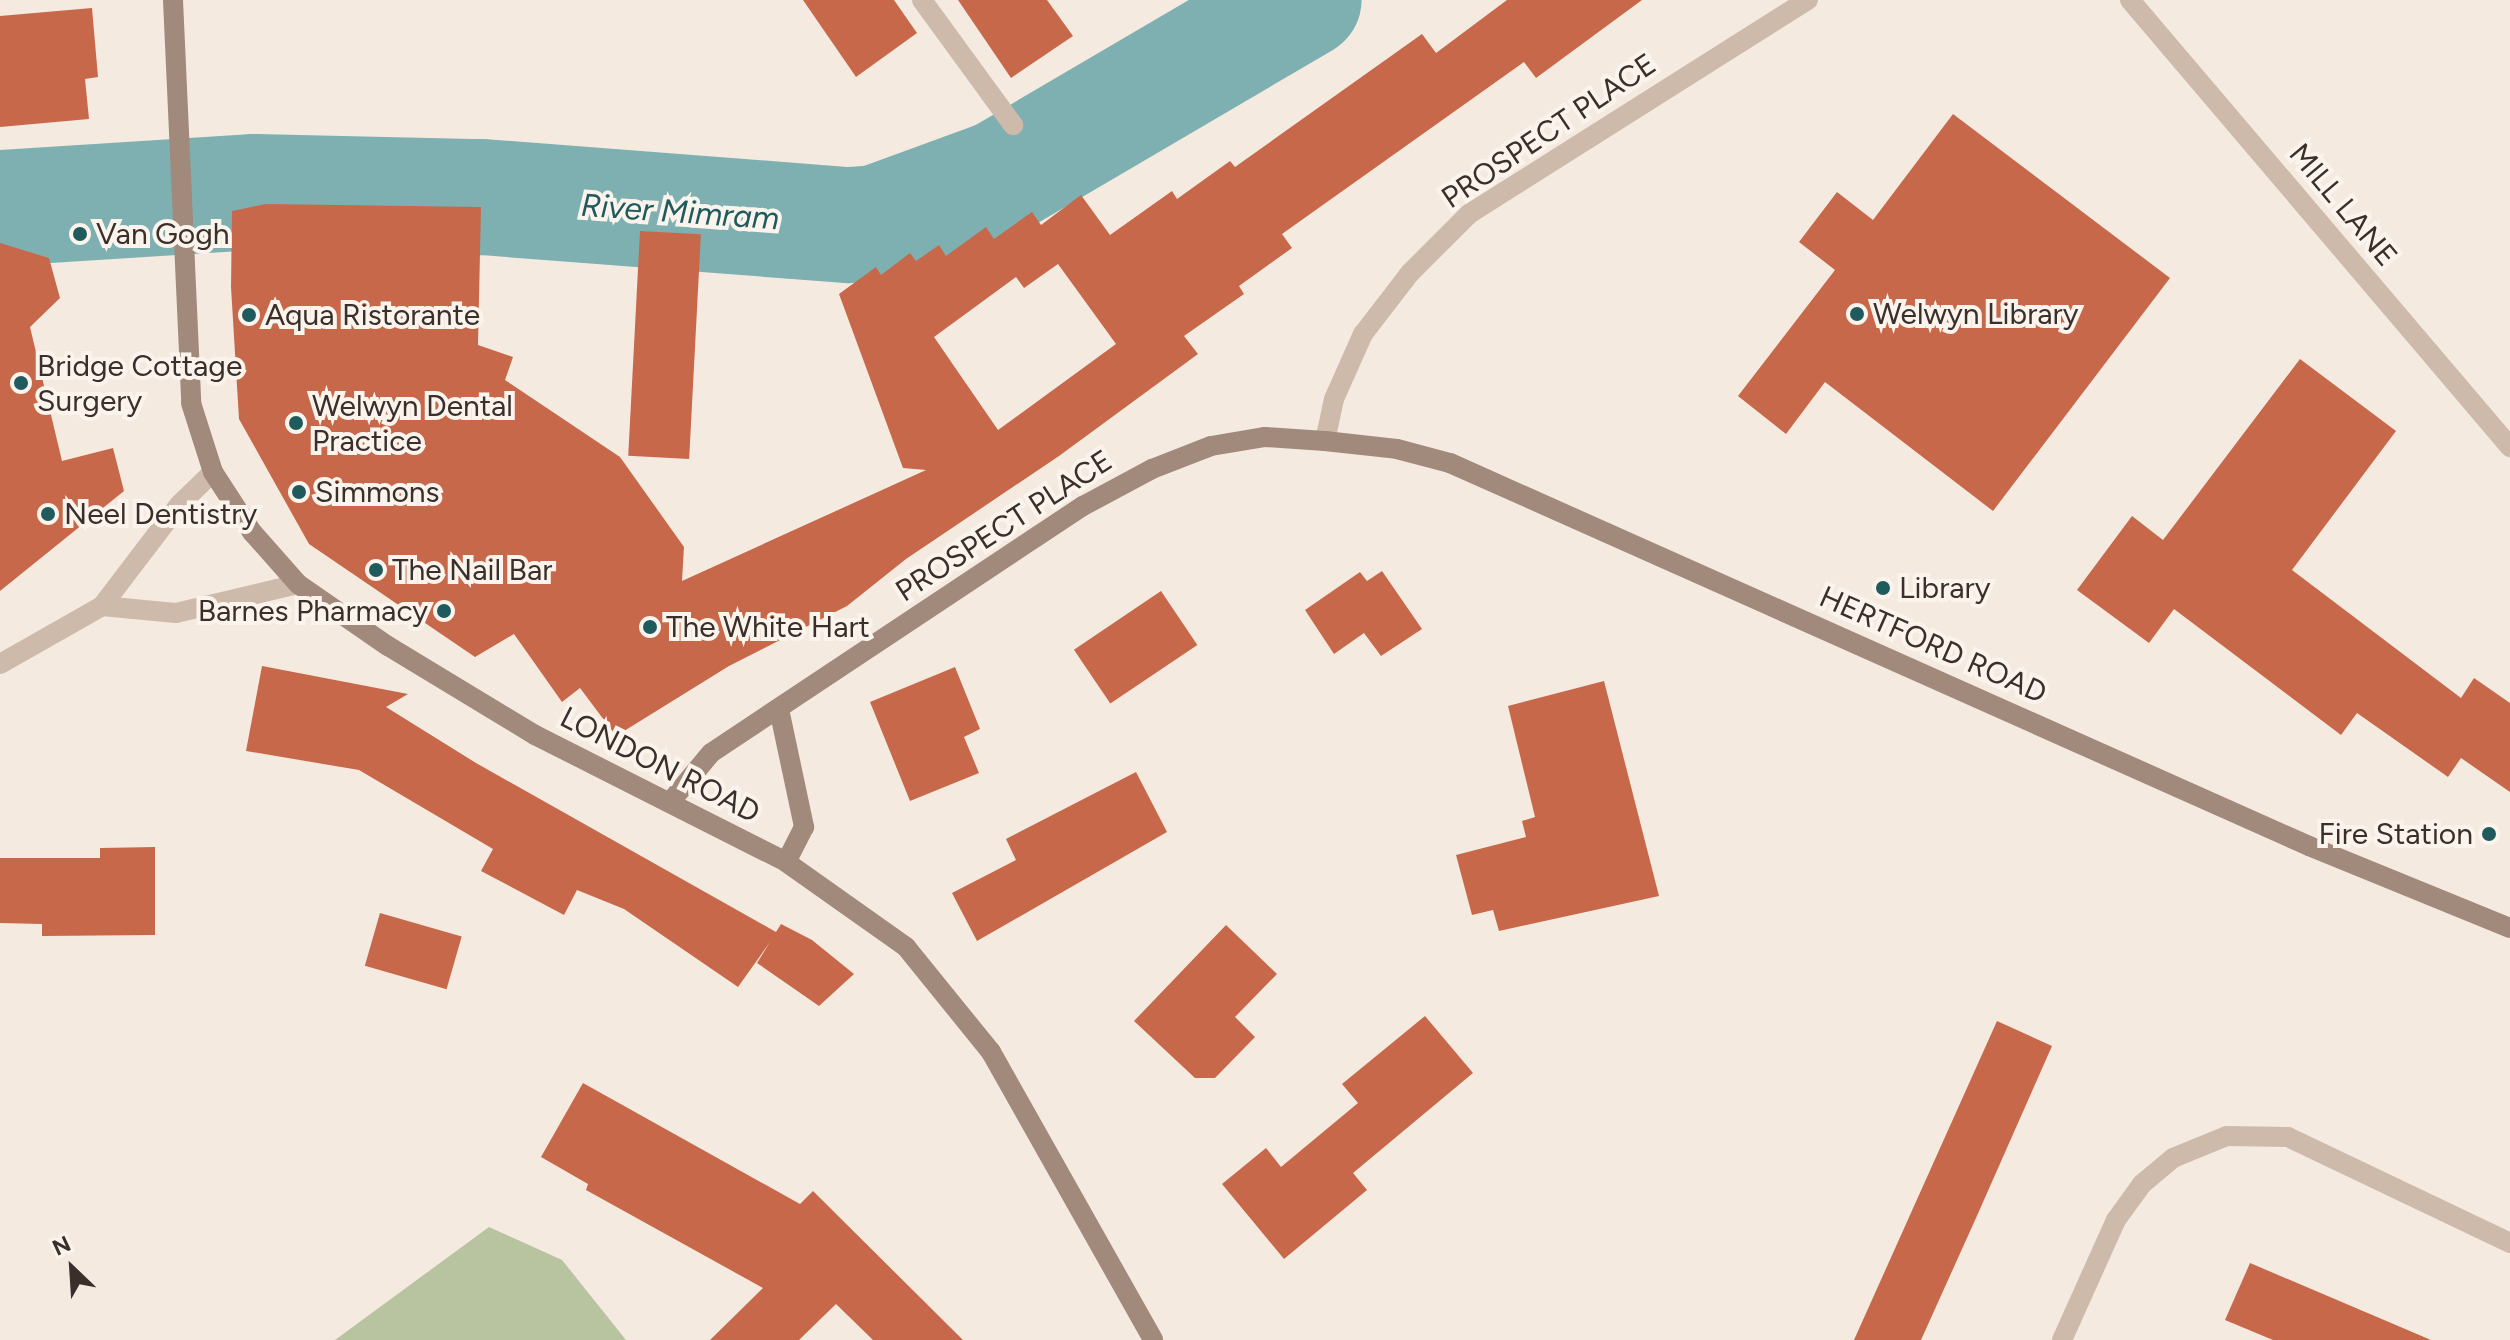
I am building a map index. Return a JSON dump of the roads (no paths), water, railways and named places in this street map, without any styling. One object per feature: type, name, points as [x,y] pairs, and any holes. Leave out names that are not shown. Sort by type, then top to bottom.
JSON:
[{"type":"street","name":"LONDON ROAD","points":[[173,0],[185,366],[213,472],[252,532],[298,584],[535,735],[671,801],[786,862],[877,923],[951,998],[1029,1112],[1153,1340]]},
{"type":"street","points":[[922,0],[1013,125]]},
{"type":"street","name":"PROSPECT PLACE","points":[[671,801],[711,753],[1083,506],[1152,469],[1211,446],[1265,437],[1325,441],[1334,399],[1363,334],[1410,273],[1469,214],[1808,0]]},
{"type":"street","name":"MILL LANE","points":[[2130,0],[2510,447]]},
{"type":"street","name":"HERTFORD ROAD","points":[[1325,441],[1397,449],[1450,463],[2309,846],[2510,928]]},
{"type":"street","points":[[0,664],[102,606],[179,505],[213,472]]},
{"type":"street","points":[[102,606],[176,613],[298,584]]},
{"type":"street","points":[[779,709],[804,827],[786,862]]},
{"type":"street","points":[[2062,1340],[2116,1220],[2142,1184],[2173,1158],[2227,1136],[2288,1137],[2510,1243]]},
{"type":"waterway","name":"River Mimram","points":[[0,208],[255,192],[482,197],[849,225],[877,223],[1000,178],[1304,0]]},
{"type":"place","name":"Van Gogh","points":[[80,234]]},
{"type":"place","name":"Welwyn Library","points":[[1857,314]]},
{"type":"place","name":"Aqua Ristorante","points":[[249,315]]},
{"type":"place","name":"Bridge Cottage Surgery","points":[[21,383]]},
{"type":"place","name":"Welwyn Dental Practice","points":[[296,423]]},
{"type":"place","name":"Simmons","points":[[299,492]]},
{"type":"place","name":"Neel Dentistry","points":[[48,514]]},
{"type":"place","name":"The Nail Bar","points":[[376,570]]},
{"type":"place","name":"Library","points":[[1883,588]]},
{"type":"place","name":"Barnes Pharmacy","points":[[444,611]]},
{"type":"place","name":"The White Hart","points":[[650,627]]},
{"type":"place","name":"Fire Station","points":[[2489,834]]}]
